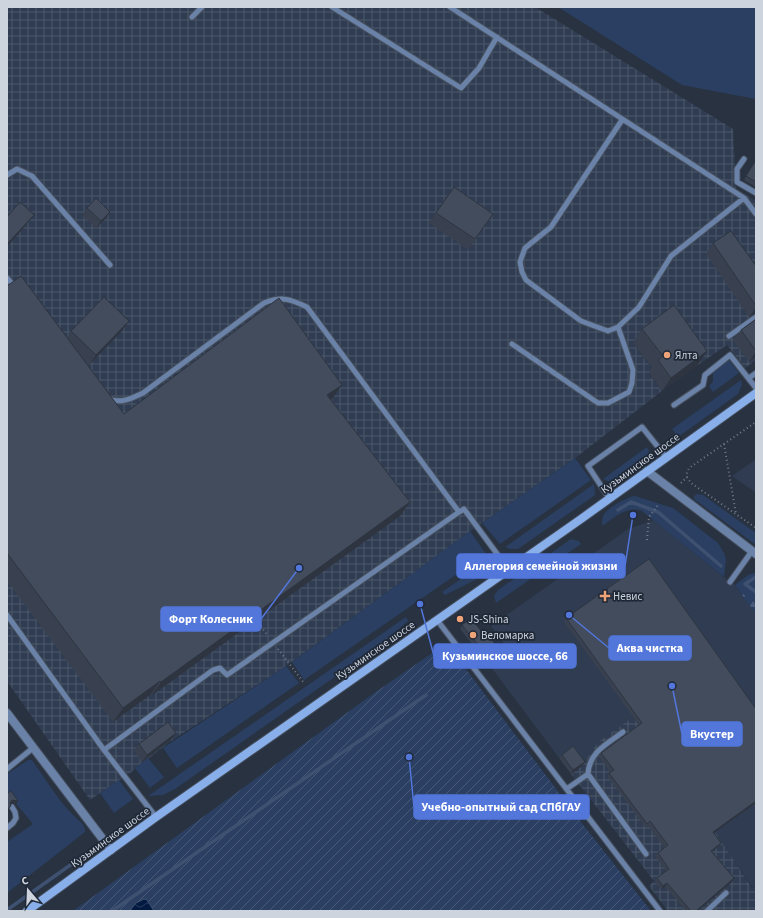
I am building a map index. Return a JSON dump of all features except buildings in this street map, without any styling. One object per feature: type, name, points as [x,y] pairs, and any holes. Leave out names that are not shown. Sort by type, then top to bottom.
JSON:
[{"type":"main road","name":"Кузьминское шоссе","points":[[27,911],[156,817],[509,570],[756,393]]},
{"type":"street","points":[[647,471],[754,552]]},
{"type":"street","points":[[7,713],[110,850]]},
{"type":"lane","points":[[192,17],[202,7]]},
{"type":"lane","points":[[332,7],[461,88],[479,68],[497,37]]},
{"type":"lane","points":[[450,7],[744,198],[756,214]]},
{"type":"lane","points":[[622,120],[551,227],[525,248],[520,262],[522,272],[526,280],[581,321],[608,330],[618,327],[639,307],[671,256],[744,198]]},
{"type":"lane","points":[[744,159],[737,169],[736,182],[756,193]]},
{"type":"lane","points":[[7,175],[17,169],[32,176],[110,265]]},
{"type":"lane","points":[[7,278],[21,295]]},
{"type":"lane","points":[[103,397],[114,401],[127,400],[143,393],[264,303],[276,298],[293,300],[307,308],[459,512]]},
{"type":"lane","points":[[729,336],[756,317]]},
{"type":"lane","points":[[512,344],[598,403],[608,403],[629,392],[632,383],[633,370],[618,327]]},
{"type":"lane","points":[[674,405],[703,385],[705,375],[730,355],[756,388]]},
{"type":"lane","points":[[749,378],[756,373]]},
{"type":"lane","points":[[609,498],[588,466],[618,444],[642,427],[666,457]]},
{"type":"lane","points":[[104,750],[213,670],[220,668],[227,675],[464,509],[509,570]]},
{"type":"lane","points":[[730,582],[754,552]]},
{"type":"lane","points":[[7,615],[104,750],[156,817]]},
{"type":"lane","points":[[437,620],[568,788],[660,911]]},
{"type":"lane","points":[[623,732],[595,754],[590,761],[588,774],[646,854]]},
{"type":"lane","points":[[7,770],[33,748]]},
{"type":"lane","points":[[568,788],[588,774]]},
{"type":"lane","points":[[7,828],[16,818],[12,807]]},
{"type":"lane","points":[[707,911],[726,893]]},
{"type":"path","points":[[681,483],[687,477],[689,468],[756,422]]},
{"type":"path","points":[[724,444],[736,514]]},
{"type":"path","points":[[687,477],[691,483],[756,528]]},
{"type":"path","points":[[647,540],[649,517],[659,504]]},
{"type":"path","points":[[256,620],[304,683]]},
{"type":"shaded area","points":[[7,7],[535,7],[733,129],[736,189],[756,201],[756,360],[745,368],[727,345],[698,365],[633,343],[653,370],[649,374],[662,391],[575,458],[472,530],[286,666],[171,741],[130,773],[90,800],[7,681]]},
{"type":"shaded area","points":[[756,459],[756,493],[732,476]]},
{"type":"shaded area","points":[[654,520],[735,585],[756,614],[756,886],[753,888],[633,718],[598,742],[582,766],[571,750],[559,758],[485,659],[504,644],[491,626],[628,529]]},
{"type":"shaded area","points":[[633,717],[715,832],[752,888],[756,886],[756,911],[668,911],[649,886],[654,881],[571,774],[582,766],[598,742]]},
{"type":"green space","points":[[558,7],[756,7],[756,99],[682,85]]},
{"type":"green space","points":[[729,360],[739,373],[713,392],[709,386],[713,382],[713,372]]},
{"type":"green space","points":[[741,380],[742,385],[738,394],[678,437],[672,429]]},
{"type":"green space","points":[[647,447],[649,451],[647,459],[615,482],[610,482],[603,479]]},
{"type":"green space","points":[[575,458],[591,480],[500,544],[482,523]]},
{"type":"green space","points":[[594,484],[595,495],[518,549],[510,549],[505,547]]},
{"type":"green space","points":[[697,494],[703,495],[756,533],[756,545],[694,499],[694,496]]},
{"type":"green space","points":[[635,496],[673,508],[718,543],[726,559],[724,577],[642,511],[626,511],[602,526],[602,520],[605,513],[613,506]]},
{"type":"green space","points":[[470,531],[486,554],[304,680],[292,662]]},
{"type":"green space","points":[[571,539],[579,541],[581,544],[496,603],[494,596],[498,590]]},
{"type":"green space","points":[[488,560],[487,571],[475,580],[445,595],[442,592]]},
{"type":"green space","points":[[756,572],[756,614],[735,585],[748,575]]},
{"type":"green space","points":[[746,593],[750,594],[756,599],[756,614],[742,595]]},
{"type":"green space","points":[[406,617],[408,621],[379,646],[175,789],[163,795],[148,796]]},
{"type":"green space","points":[[441,647],[453,652],[581,822],[651,911],[73,911],[377,691]]},
{"type":"green space","points":[[286,666],[299,683],[177,768],[163,748]]},
{"type":"green space","points":[[148,758],[164,777],[150,788],[135,768]]},
{"type":"green space","points":[[28,760],[32,760],[51,788],[83,825],[85,832],[7,893],[7,842],[33,824],[7,793],[7,774]]},
{"type":"green space","points":[[119,780],[133,799],[114,813],[100,793]]},
{"type":"water","points":[[144,899],[147,900],[154,911],[131,911],[136,903]]},
{"type":"waterway","points":[[618,510],[631,502],[658,512],[721,566]]},
{"type":"waterway","points":[[756,577],[745,584],[756,592]]},
{"type":"waterway","points":[[112,911],[426,695]]},
{"type":"waterway","points":[[7,910],[76,861]]},
{"type":"place","name":"Ялта","points":[[667,355]]},
{"type":"place","name":"Аллегория семейной жизни","points":[[633,515]]},
{"type":"place","name":"Форт Колесник","points":[[299,568]]},
{"type":"place","name":"Невис","points":[[605,596]]},
{"type":"place","name":"Кузьминское шоссе, 66","points":[[420,604]]},
{"type":"place","name":"Аква чистка","points":[[569,615]]},
{"type":"place","name":"JS-Shina","points":[[460,619]]},
{"type":"place","name":"Веломарка","points":[[473,635]]},
{"type":"place","name":"Вкустер","points":[[672,686]]},
{"type":"place","name":"Учебно-опытный сад СПбГАУ","points":[[409,757]]}]
